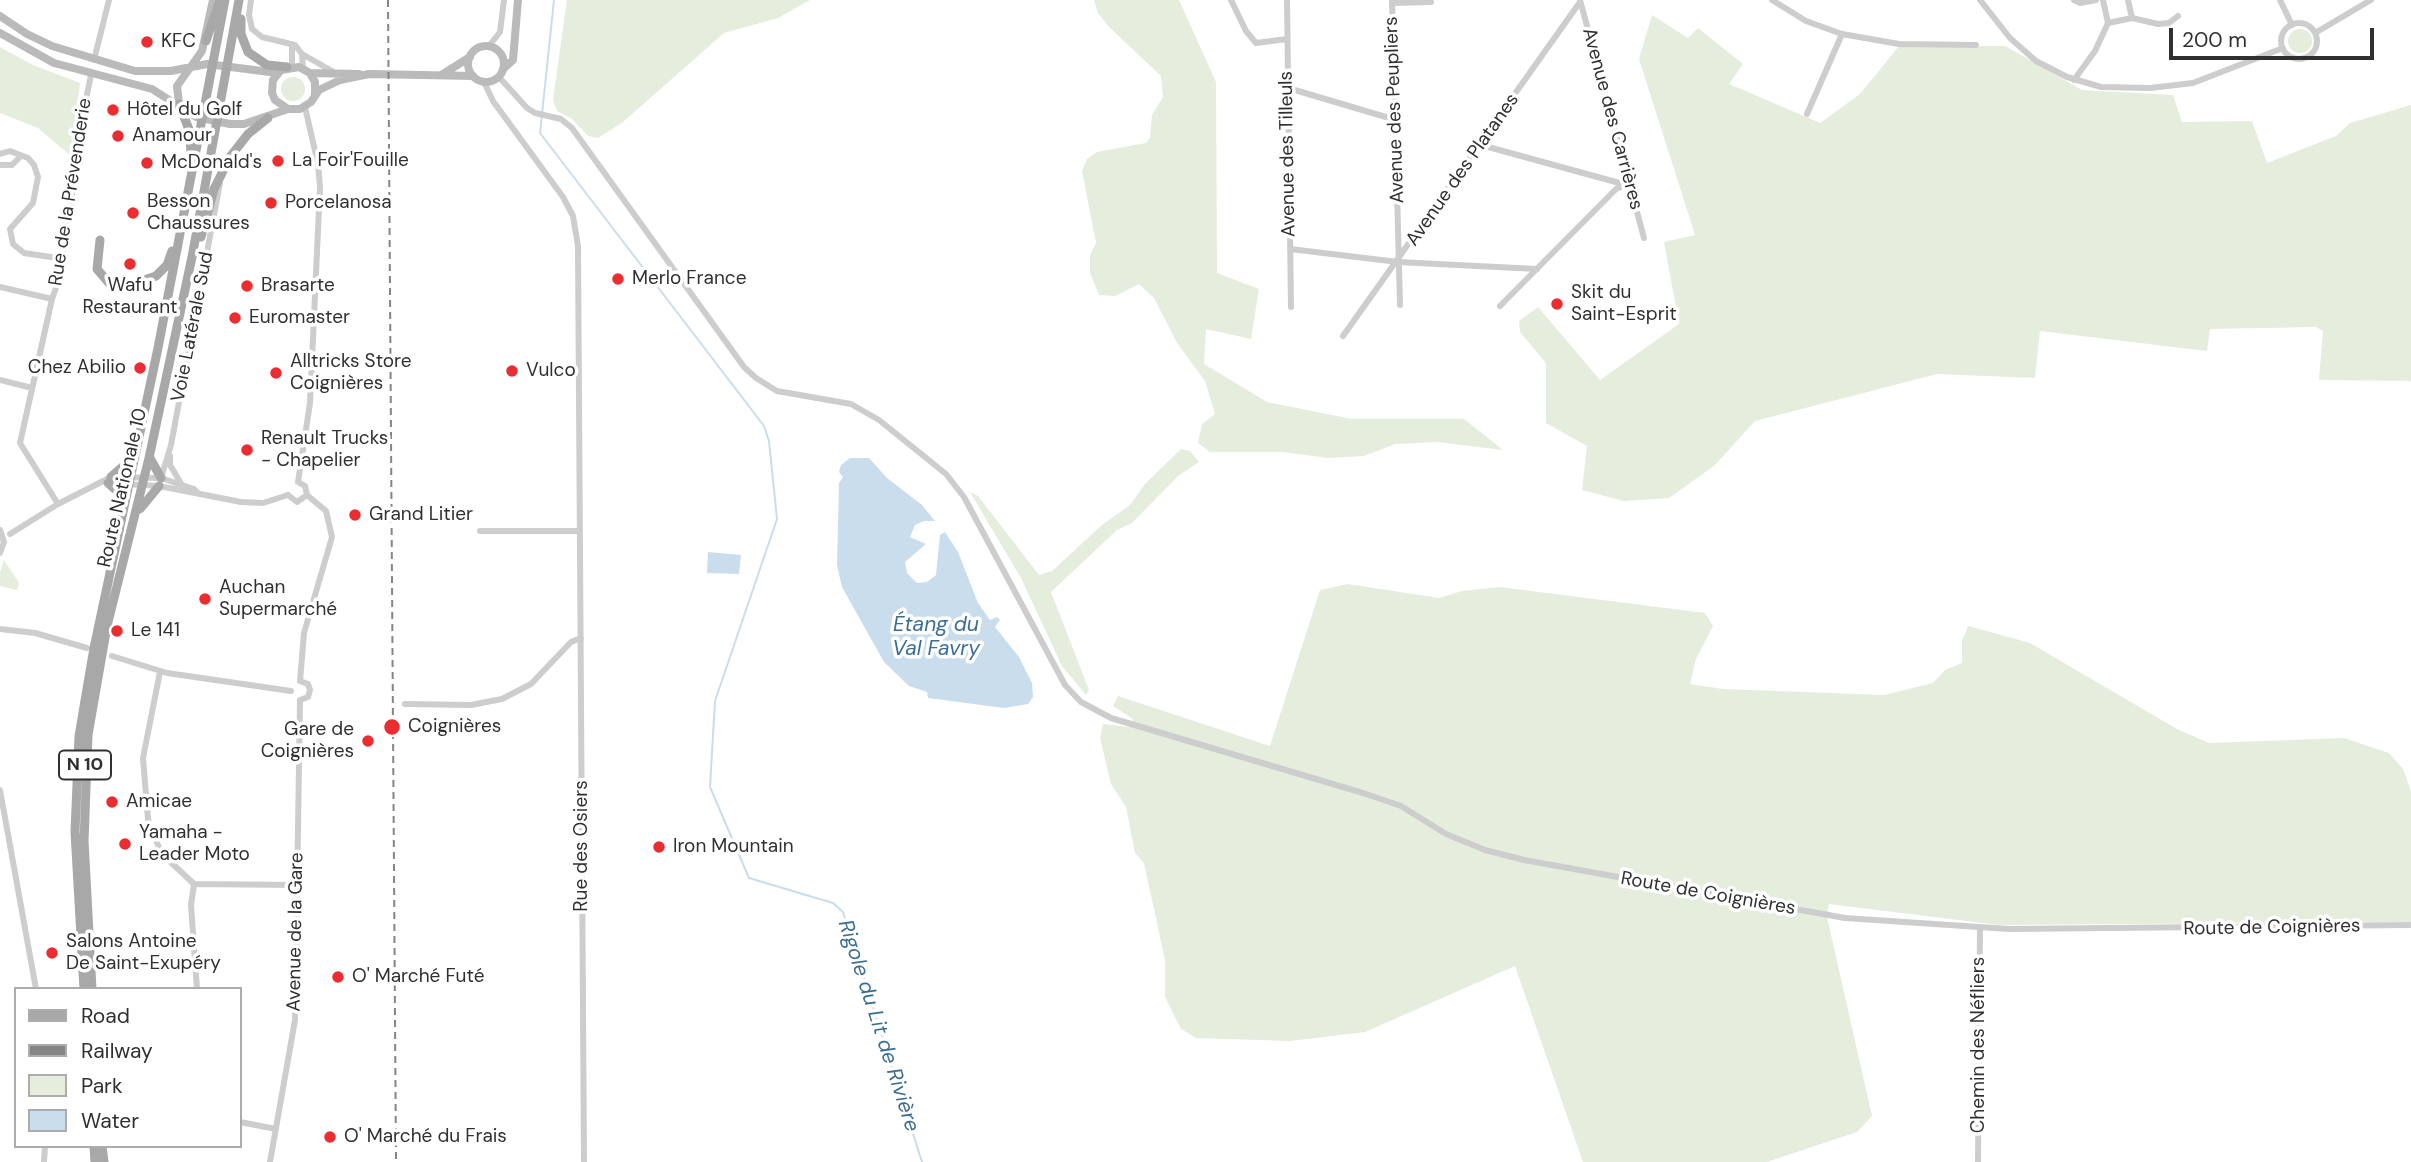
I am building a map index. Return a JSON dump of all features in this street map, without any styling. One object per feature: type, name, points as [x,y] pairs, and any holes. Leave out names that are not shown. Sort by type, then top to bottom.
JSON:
[{"type":"main road","points":[[206,41],[223,0]]},
{"type":"main road","name":"N 10","points":[[84,987],[75,805],[85,696],[125,508],[137,481],[136,456],[139,439],[204,120],[223,0]]},
{"type":"main road","points":[[241,0],[241,34],[248,52],[267,65],[288,67]]},
{"type":"main road","name":"Route Nationale 10","points":[[137,481],[149,457],[192,257],[241,0]]},
{"type":"main road","points":[[179,104],[190,132],[192,146],[188,169],[192,175]]},
{"type":"main road","points":[[192,257],[198,251],[209,206],[222,175],[240,143],[268,118]]},
{"type":"main road","points":[[100,240],[97,270],[109,283],[127,286],[156,276],[178,245]]},
{"type":"main road","points":[[134,520],[143,446],[139,439]]},
{"type":"main road","points":[[125,508],[118,492],[106,481],[136,456]]},
{"type":"main road","points":[[134,520],[147,496],[160,482],[149,457]]},
{"type":"main road","name":"Route Nationale 10","points":[[92,987],[84,841],[88,735],[107,626],[134,520]]},
{"type":"street","points":[[94,60],[109,0]]},
{"type":"street","points":[[179,104],[177,86],[206,41],[213,0]]},
{"type":"street","points":[[251,0],[249,22],[257,33],[292,43],[302,54],[307,70],[315,82],[315,95]]},
{"type":"street","points":[[443,74],[470,57],[476,49],[489,46],[500,32],[504,0]]},
{"type":"street","points":[[0,16],[52,46],[142,72],[214,65],[270,72],[288,67],[369,74],[473,76],[484,82],[501,73],[513,60],[518,0]]},
{"type":"street","points":[[1231,0],[1246,31],[1256,43],[1287,39]]},
{"type":"street","name":"Avenue des Tilleuls","points":[[1287,0],[1291,307]]},
{"type":"street","points":[[1772,0],[1806,21],[1842,34],[1899,44],[1976,45]]},
{"type":"street","points":[[1980,0],[2023,51],[2050,69],[2074,80],[2123,89],[2184,85],[2220,75],[2283,48]]},
{"type":"street","points":[[2074,0],[2080,3],[2096,0]]},
{"type":"street","points":[[2074,80],[2095,51],[2108,23],[2103,0]]},
{"type":"street","points":[[2128,0],[2132,18]]},
{"type":"street","points":[[2280,0],[2292,25]]},
{"type":"street","points":[[2315,33],[2371,0]]},
{"type":"street","points":[[1392,1],[1431,2]]},
{"type":"street","name":"Avenue des Peupliers","points":[[1392,1],[1400,305]]},
{"type":"street","name":"Avenue des Platanes","points":[[1343,336],[1481,145],[1580,1]]},
{"type":"street","name":"Avenue des Carrières","points":[[1580,1],[1644,238]]},
{"type":"street","points":[[2108,23],[2132,18],[2158,24],[2169,23],[2178,16]]},
{"type":"street","points":[[2302,23],[2315,33],[2315,48],[2308,56],[2293,58],[2283,48],[2282,37],[2292,25],[2302,23]]},
{"type":"street","points":[[0,33],[54,63],[91,75],[152,89],[204,120],[217,122],[244,124],[288,109],[304,107],[332,82],[369,74]]},
{"type":"street","points":[[1807,114],[1842,34]]},
{"type":"street","points":[[288,109],[275,100],[272,93],[273,80],[288,67],[292,43]]},
{"type":"street","points":[[489,46],[502,56]]},
{"type":"street","points":[[502,56],[514,48]]},
{"type":"street","points":[[302,54],[307,54],[322,68],[334,72]]},
{"type":"street","points":[[501,73],[502,56]]},
{"type":"street","points":[[470,57],[468,67],[473,76]]},
{"type":"street","name":"Route de Coignières","points":[[501,73],[535,113],[561,118],[572,128],[744,367],[756,378],[777,391],[850,404],[878,420],[946,474],[964,497],[1065,685],[1081,702],[1111,718],[1376,797],[1401,806],[1456,839],[1485,850],[1550,865],[1845,918],[1980,927],[2209,929],[2411,925]]},
{"type":"street","name":"Rue de la Prévenderie","points":[[58,504],[20,447],[52,299],[64,259],[65,225],[71,206],[77,144],[91,75]]},
{"type":"street","name":"Rue des Osiers","points":[[484,82],[493,101],[564,197],[576,228],[584,1162]]},
{"type":"street","points":[[1288,88],[1396,120]]},
{"type":"street","points":[[298,482],[310,403],[320,187],[318,164],[304,107]]},
{"type":"street","points":[[1481,145],[1616,184],[1629,184]]},
{"type":"street","points":[[0,154],[10,151],[34,165],[38,185],[33,203],[10,229],[11,240],[24,253],[64,259]]},
{"type":"street","points":[[0,165],[12,165],[21,156]]},
{"type":"street","name":"Voie Latérale Sud","points":[[160,482],[171,445],[222,175]]},
{"type":"street","points":[[1500,306],[1616,189],[1629,184]]},
{"type":"street","points":[[1290,249],[1398,262],[1537,269]]},
{"type":"street","points":[[0,287],[52,299]]},
{"type":"street","points":[[0,380],[32,388]]},
{"type":"street","points":[[171,445],[170,465],[182,485]]},
{"type":"street","points":[[0,553],[4,542],[10,541],[4,532],[106,481],[160,482],[182,485],[198,493]]},
{"type":"street","points":[[160,482],[241,502],[263,503],[288,495]]},
{"type":"street","points":[[288,495],[290,486],[298,482]]},
{"type":"street","points":[[288,495],[297,502],[307,495],[305,486],[298,482]]},
{"type":"street","name":"Avenue de la Gare","points":[[270,1162],[293,1035],[300,700],[308,697],[310,690],[306,682],[300,681],[304,633],[332,537],[326,512],[307,495]]},
{"type":"street","points":[[480,531],[580,531]]},
{"type":"street","points":[[0,629],[34,633],[87,648]]},
{"type":"street","points":[[405,704],[471,705],[510,696],[531,684],[571,642],[581,638]]},
{"type":"street","points":[[112,656],[160,672],[291,691]]},
{"type":"street","points":[[160,672],[144,758],[148,819],[161,853],[194,884],[298,886]]},
{"type":"street","points":[[300,681],[293,684],[291,691],[295,698],[300,700]]},
{"type":"street","points":[[0,790],[36,987]]},
{"type":"street","points":[[194,884],[191,905],[197,987]]},
{"type":"street","name":"Chemin des Néfliers","points":[[1978,1162],[1980,927]]},
{"type":"street","points":[[242,1122],[276,1129]]},
{"type":"green space","points":[[567,0],[810,0],[778,18],[724,33],[623,122],[598,138],[588,136],[572,119],[557,111],[553,100]]},
{"type":"green space","points":[[1094,0],[1179,0],[1216,82],[1217,273],[1259,289],[1251,339],[1206,329],[1204,364],[1267,402],[1352,419],[1464,419],[1503,450],[1438,442],[1395,444],[1364,456],[1328,458],[1283,452],[1210,452],[1198,443],[1202,424],[1215,414],[1205,381],[1177,343],[1154,298],[1139,284],[1115,296],[1099,295],[1090,273],[1090,255],[1096,243],[1082,171],[1087,159],[1097,152],[1146,143],[1150,138],[1152,115],[1163,97],[1161,76],[1109,27],[1098,13]]},
{"type":"green space","points":[[1652,15],[1688,38],[1698,28],[1743,64],[1729,84],[1820,123],[1860,94],[1899,46],[2005,46],[2082,90],[2173,95],[2182,122],[2252,121],[2267,163],[2336,136],[2350,123],[2411,105],[2411,381],[2319,380],[2323,331],[2316,327],[2210,329],[2207,351],[2040,331],[2035,378],[1937,374],[1755,421],[1714,466],[1669,498],[1624,501],[1582,490],[1587,446],[1546,423],[1546,363],[1520,332],[1519,321],[1538,307],[1600,380],[1679,324],[1664,242],[1695,235],[1639,59]]},
{"type":"green space","points":[[2300,29],[2309,32],[2312,41],[2309,50],[2300,53],[2291,50],[2288,41],[2291,32]]},
{"type":"green space","points":[[0,47],[33,65],[80,83],[71,156],[38,128],[0,113]]},
{"type":"green space","points":[[288,77],[298,77],[305,84],[305,94],[298,101],[288,101],[281,94],[281,84]]},
{"type":"green space","points":[[1181,449],[1190,451],[1199,462],[1178,476],[1132,523],[1117,530],[1051,592],[1089,690],[1086,695],[1062,666],[1021,578],[970,492],[978,496],[1039,575],[1052,571],[1102,525],[1130,505],[1145,484]]},
{"type":"green space","points":[[4,560],[19,583],[17,590],[0,586],[0,572]]},
{"type":"green space","points":[[1348,584],[1439,598],[1462,591],[1499,587],[1705,613],[1713,626],[1696,659],[1690,684],[1723,689],[1884,695],[1933,683],[1945,670],[1962,663],[1962,641],[1968,626],[2030,643],[2177,729],[2209,743],[2344,738],[2389,753],[2403,769],[2411,791],[2411,922],[1999,925],[1829,904],[1827,917],[1872,1116],[1857,1132],[1767,1162],[1583,1162],[1515,966],[1365,1032],[1290,1041],[1196,1038],[1181,1029],[1165,997],[1165,960],[1144,863],[1135,853],[1126,807],[1111,784],[1100,738],[1103,724],[1129,727],[1133,719],[1113,706],[1118,696],[1270,746],[1320,590]]},
{"type":"water","name":"Étang du Val Favry","points":[[850,458],[869,458],[887,478],[922,505],[935,521],[924,521],[915,525],[910,537],[926,544],[905,562],[907,573],[917,583],[927,582],[936,575],[940,535],[945,532],[958,552],[978,603],[990,620],[997,617],[1000,620],[995,627],[1019,657],[1032,683],[1033,697],[1028,704],[1004,708],[928,698],[927,692],[909,686],[884,662],[842,587],[837,565],[839,483],[843,477],[839,472],[841,465]]},
{"type":"water","points":[[708,552],[741,555],[739,574],[707,573]]},
{"type":"waterway","name":"Rigole du Lit de Rivière","points":[[554,0],[540,133],[764,426],[769,441],[777,519],[715,701],[710,787],[749,878],[833,903],[843,912],[922,1162]]},
{"type":"railway","points":[[388,0],[396,1162]]},
{"type":"place","name":"KFC","points":[[147,42]]},
{"type":"place","name":"Hôtel du Golf","points":[[113,110]]},
{"type":"place","name":"Anamour","points":[[118,136]]},
{"type":"place","name":"La Foir'Fouille","points":[[278,161]]},
{"type":"place","name":"McDonald's","points":[[147,163]]},
{"type":"place","name":"Porcelanosa","points":[[271,203]]},
{"type":"place","name":"Besson Chaussures","points":[[133,213]]},
{"type":"place","name":"Wafu Restaurant","points":[[130,264]]},
{"type":"place","name":"Merlo France","points":[[618,279]]},
{"type":"place","name":"Brasarte","points":[[247,286]]},
{"type":"place","name":"Skit du Saint-Esprit","points":[[1557,304]]},
{"type":"place","name":"Euromaster","points":[[235,318]]},
{"type":"place","name":"Chez Abilio","points":[[140,368]]},
{"type":"place","name":"Vulco","points":[[512,371]]},
{"type":"place","name":"Alltricks Store Coignières","points":[[276,373]]},
{"type":"place","name":"Renault Trucks - Chapelier","points":[[247,450]]},
{"type":"place","name":"Grand Litier","points":[[355,515]]},
{"type":"place","name":"Auchan Supermarché","points":[[205,599]]},
{"type":"place","name":"Le 141","points":[[117,631]]},
{"type":"place","name":"Coignières","points":[[392,727]]},
{"type":"place","name":"Gare de Coignières","points":[[368,741]]},
{"type":"place","name":"Amicae","points":[[112,802]]},
{"type":"place","name":"Yamaha - Leader Moto","points":[[125,844]]},
{"type":"place","name":"Iron Mountain","points":[[659,847]]},
{"type":"place","name":"Salons Antoine De Saint-Exupéry","points":[[52,953]]},
{"type":"place","name":"O' Marché Futé","points":[[338,977]]},
{"type":"place","name":"O' Marché du Frais","points":[[330,1137]]}]
